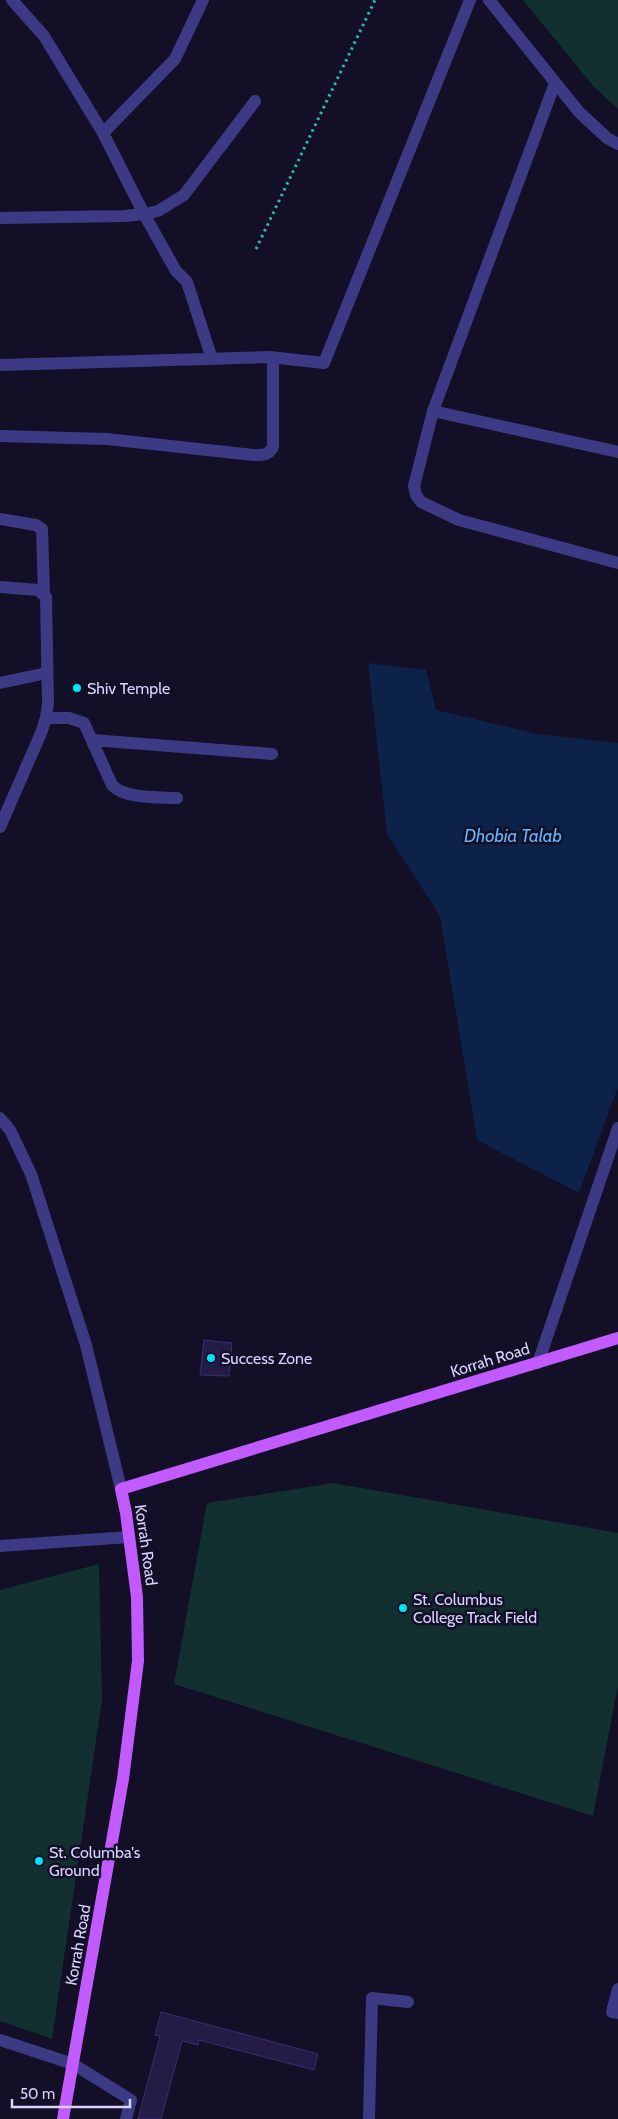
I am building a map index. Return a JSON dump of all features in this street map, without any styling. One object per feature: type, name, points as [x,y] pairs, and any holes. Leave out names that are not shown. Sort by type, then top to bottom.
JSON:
[{"type":"main road","name":"Korrah Road","points":[[63,2119],[123,1779],[138,1660],[137,1597],[130,1537],[121,1489],[618,1338]]},
{"type":"street","points":[[12,0],[44,36],[103,132],[144,214],[176,272],[187,282],[212,359]]},
{"type":"street","points":[[103,132],[175,59],[203,0]]},
{"type":"street","points":[[0,365],[273,358],[324,363],[470,0]]},
{"type":"street","points":[[489,0],[579,112],[608,138],[618,144]]},
{"type":"street","points":[[555,83],[433,411],[414,486],[416,495],[421,502],[459,520],[618,563]]},
{"type":"street","points":[[0,218],[144,214],[169,205],[184,195],[255,101]]},
{"type":"street","points":[[0,436],[107,439],[266,455],[273,447],[273,358]]},
{"type":"street","points":[[433,411],[618,452]]},
{"type":"street","points":[[0,519],[36,525],[42,529],[47,673],[46,718],[0,827]]},
{"type":"street","points":[[0,587],[38,590],[44,594]]},
{"type":"street","points":[[0,683],[47,673]]},
{"type":"street","points":[[46,718],[80,720],[87,728],[112,785],[116,790],[126,794],[177,798]]},
{"type":"street","points":[[92,740],[272,754]]},
{"type":"street","points":[[0,1118],[10,1130],[31,1174],[86,1345],[121,1489]]},
{"type":"street","points":[[538,1363],[618,1128]]},
{"type":"street","points":[[0,1546],[130,1537]]},
{"type":"street","points":[[618,1989],[612,2012],[618,2013]]},
{"type":"street","points":[[370,2119],[372,1998],[408,2002]]},
{"type":"street","points":[[0,2040],[73,2064],[131,2100],[126,2119]]},
{"type":"path","points":[[256,249],[375,0]]},
{"type":"green space","points":[[523,0],[618,0],[618,109],[594,87]]},
{"type":"green space","name":"St. Columbus College Track Field","points":[[333,1483],[618,1533],[618,1685],[593,1816],[174,1684],[207,1503]]},
{"type":"green space","name":"St. Columba's Ground","points":[[99,1564],[102,1700],[52,2039],[0,2021],[0,1590]]},
{"type":"water","name":"Dhobia Talab","points":[[368,663],[426,670],[436,710],[537,734],[618,743],[618,1087],[579,1193],[477,1140],[440,916],[387,834]]},
{"type":"building","points":[[204,1340],[232,1343],[229,1376],[200,1375]]},
{"type":"building","points":[[161,2012],[318,2054],[314,2070],[199,2040],[198,2045],[182,2041],[161,2119],[138,2119],[160,2036],[155,2035]]},
{"type":"place","name":"Shiv Temple","points":[[77,688]]},
{"type":"place","name":"Success Zone","points":[[211,1358]]},
{"type":"place","name":"St. Columbus College Track Field","points":[[403,1608]]},
{"type":"place","name":"St. Columba's Ground","points":[[39,1861]]}]
